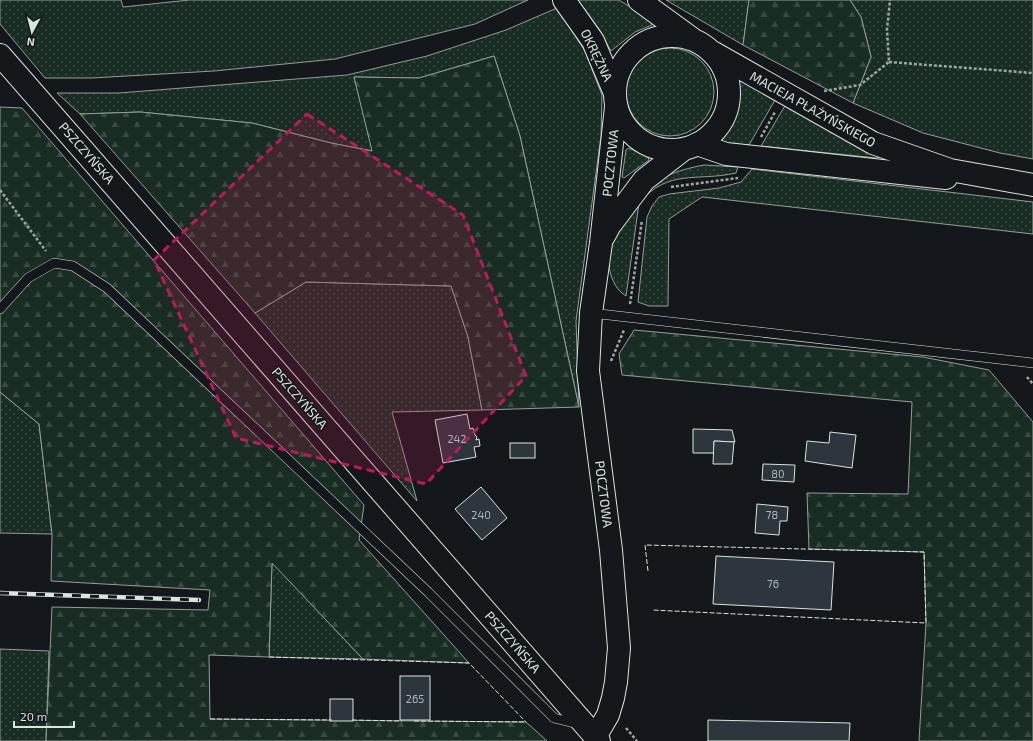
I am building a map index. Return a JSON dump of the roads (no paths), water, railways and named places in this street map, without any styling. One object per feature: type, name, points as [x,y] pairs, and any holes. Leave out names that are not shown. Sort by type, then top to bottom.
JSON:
[{"type":"street","name":"OKRĘŻNA","points":[[564,0],[593,41],[615,99]]},
{"type":"street","points":[[639,0],[712,53],[723,67],[728,84],[728,103],[722,120],[712,134],[690,146],[666,150],[649,145],[634,136],[623,123],[615,99],[618,73],[627,57],[641,45],[657,38],[676,36],[693,40]]},
{"type":"street","name":"MACIEJA PŁAŻYŃSKIEGO","points":[[712,53],[873,143],[950,170],[1033,186]]},
{"type":"street","name":"PSZCZYŃSKA","points":[[0,55],[594,736]]},
{"type":"street","name":"POCZTOWA","points":[[594,736],[608,715],[613,698],[619,648],[611,550],[588,371],[591,313],[601,243],[615,99]]},
{"type":"street","name":"POCZTOWA","points":[[601,243],[610,224],[644,180],[690,146]]},
{"type":"street","name":"MACIEJA PŁAŻYŃSKIEGO","points":[[690,146],[726,154],[751,157],[1033,186]]},
{"type":"lane","points":[[0,309],[28,278],[54,263],[73,266],[107,288],[428,592],[554,718],[594,736]]},
{"type":"lane","points":[[591,313],[1033,363]]},
{"type":"railway","points":[[0,593],[199,600]]}]
